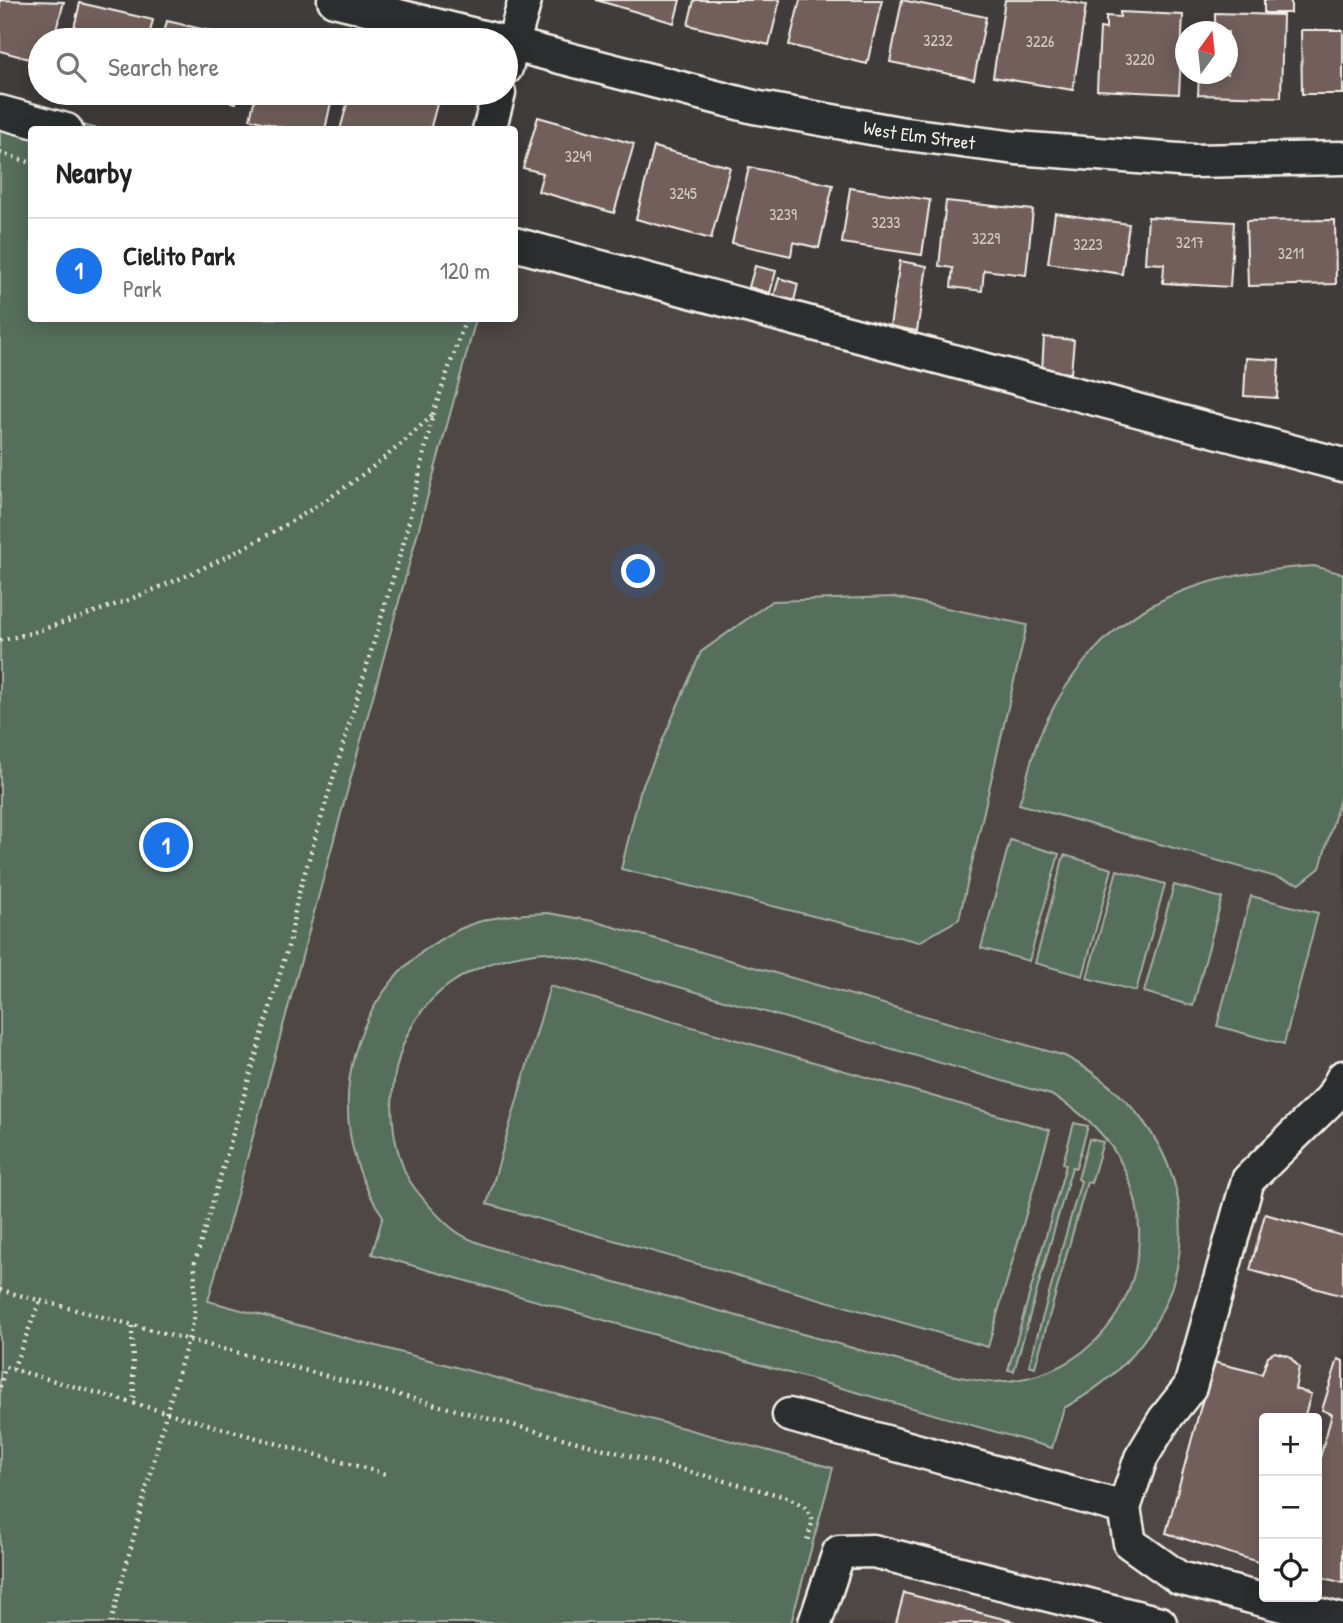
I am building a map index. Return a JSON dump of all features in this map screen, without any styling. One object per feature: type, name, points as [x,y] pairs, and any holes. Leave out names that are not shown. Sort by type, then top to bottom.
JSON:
[{"type":"street","name":"West Elm Street","points":[[334,0],[432,28]]},
{"type":"street","points":[[513,28],[524,0]]},
{"type":"street","name":"West Elm Street","points":[[518,52],[754,107],[899,133],[1016,148],[1192,161],[1343,158]]},
{"type":"street","points":[[490,126],[496,105]]},
{"type":"street","points":[[0,112],[51,126]]},
{"type":"street","points":[[518,245],[1343,465]]},
{"type":"street","points":[[1343,1077],[1331,1099],[1248,1180],[1190,1387],[1164,1420],[1141,1458],[1124,1508],[1130,1543],[1179,1578],[1343,1621]]},
{"type":"street","points":[[789,1415],[1124,1508]]},
{"type":"street","points":[[815,1623],[839,1552],[873,1551],[1160,1623]]},
{"type":"path","points":[[0,153],[28,162]]},
{"type":"path","points":[[111,1623],[196,1306],[195,1262],[290,940],[297,899],[405,538],[433,414],[465,322]]},
{"type":"path","points":[[0,640],[141,597],[273,531],[397,451],[433,414]]},
{"type":"path","points":[[0,1290],[790,1498],[805,1507],[813,1520],[806,1546]]},
{"type":"path","points":[[13,1369],[40,1301]]},
{"type":"path","points":[[132,1326],[134,1401]]},
{"type":"path","points":[[0,1387],[5,1367],[167,1410],[385,1474]]},
{"type":"shaded area","points":[[518,231],[1343,468],[1343,1623],[791,1623],[833,1469],[208,1301],[475,322],[518,322]]},
{"type":"green space","points":[[0,106],[86,126],[28,126],[28,322],[475,322],[208,1301],[833,1468],[791,1623],[0,1623]]},
{"type":"green space","points":[[1314,566],[1343,574],[1343,788],[1320,868],[1300,884],[1019,804],[1039,737],[1066,687],[1092,653],[1120,626],[1152,605],[1187,589],[1226,578]]},
{"type":"green space","points":[[894,597],[1027,625],[959,919],[919,942],[621,869],[640,792],[701,652],[772,601]]},
{"type":"green space","points":[[1010,840],[1059,854],[1029,961],[981,948]]},
{"type":"green space","points":[[1064,855],[1112,869],[1083,976],[1035,963]]},
{"type":"green space","points":[[1117,870],[1165,884],[1136,991],[1087,978]]},
{"type":"green space","points":[[1174,885],[1222,898],[1193,1006],[1144,992]]},
{"type":"green space","points":[[1251,896],[1318,913],[1284,1044],[1217,1026]]},
{"type":"green space","points":[[548,913],[593,921],[1065,1056],[1116,1092],[1152,1134],[1174,1182],[1181,1232],[1173,1282],[1151,1330],[1115,1372],[1064,1408],[1052,1448],[372,1254],[383,1216],[362,1177],[350,1137],[348,1095],[354,1055],[369,1016],[392,981],[422,952],[460,929],[503,916]],"holes":[[[545,952],[593,962],[1051,1095],[1097,1129],[1125,1171],[1138,1218],[1136,1266],[1119,1310],[1089,1347],[1046,1372],[987,1382],[950,1375],[496,1249],[461,1235],[436,1213],[414,1186],[405,1172],[397,1147],[393,1095],[403,1044],[430,1001],[450,984],[484,966],[520,955]]]},
{"type":"green space","points":[[550,986],[1050,1130],[988,1347],[487,1204]]},
{"type":"green space","points":[[1074,1123],[1088,1126],[1076,1168],[1072,1167],[1014,1371],[1008,1370],[1066,1165],[1063,1163]]},
{"type":"green space","points":[[1089,1139],[1103,1142],[1091,1183],[1087,1182],[1035,1367],[1029,1365],[1081,1181],[1078,1179]]},
{"type":"building","points":[[0,0],[64,2],[56,28],[28,28],[28,59],[0,51]]},
{"type":"building","points":[[596,0],[680,0],[674,23]]},
{"type":"building","points":[[694,0],[780,0],[769,45],[688,25]]},
{"type":"building","points":[[800,0],[882,0],[867,64],[789,45]]},
{"type":"building","points":[[902,0],[986,17],[974,79],[890,62]]},
{"type":"building","points":[[1005,0],[1057,0],[1086,5],[1073,90],[993,77]]},
{"type":"building","points":[[1264,0],[1291,0],[1291,13],[1264,13]]},
{"type":"building","points":[[80,3],[153,20],[151,28],[74,28]]},
{"type":"building","points":[[1120,12],[1183,15],[1183,21],[1175,21],[1175,84],[1180,84],[1179,94],[1097,90],[1100,28],[1106,29],[1106,16],[1120,17]]},
{"type":"building","points":[[1215,13],[1283,15],[1281,97],[1198,95],[1199,84],[1238,84],[1238,21],[1215,21]]},
{"type":"building","points":[[167,21],[197,28],[165,28]]},
{"type":"building","points":[[1301,30],[1343,30],[1343,94],[1302,94]]},
{"type":"building","points":[[253,105],[330,105],[326,126],[277,126],[250,119]]},
{"type":"building","points":[[347,105],[437,105],[431,126],[341,126]]},
{"type":"building","points":[[538,117],[634,144],[614,213],[538,191],[543,173],[523,168]]},
{"type":"building","points":[[654,147],[730,167],[711,239],[636,219]]},
{"type":"building","points":[[749,167],[833,185],[819,248],[793,242],[791,256],[732,243]]},
{"type":"building","points":[[850,188],[930,200],[922,255],[842,243]]},
{"type":"building","points":[[946,201],[1033,210],[1026,275],[984,270],[982,291],[951,287],[953,268],[939,266]]},
{"type":"building","points":[[1055,213],[1129,224],[1122,274],[1048,263]]},
{"type":"building","points":[[1148,217],[1234,222],[1230,287],[1163,283],[1164,264],[1145,263]]},
{"type":"building","points":[[1335,220],[1336,284],[1248,286],[1246,221]]},
{"type":"building","points":[[900,261],[927,266],[917,331],[890,326]]},
{"type":"building","points":[[755,266],[776,271],[770,293],[749,287]]},
{"type":"building","points":[[779,278],[798,284],[794,301],[774,296]]},
{"type":"building","points":[[1044,337],[1074,340],[1071,373],[1042,371]]},
{"type":"building","points":[[1246,358],[1279,360],[1277,398],[1244,396]]},
{"type":"building","points":[[1265,1214],[1343,1236],[1343,1296],[1250,1270]]},
{"type":"building","points":[[1275,1352],[1289,1356],[1299,1367],[1295,1389],[1311,1394],[1305,1413],[1259,1413],[1259,1562],[1166,1533],[1213,1362],[1262,1374],[1268,1356]]},
{"type":"building","points":[[1338,1359],[1343,1361],[1343,1583],[1322,1577],[1322,1451],[1332,1414],[1322,1410]]},
{"type":"building","points":[[904,1593],[1019,1623],[896,1623]]},
{"type":"place","name":"Cielito Park","points":[[166,845]]}]
